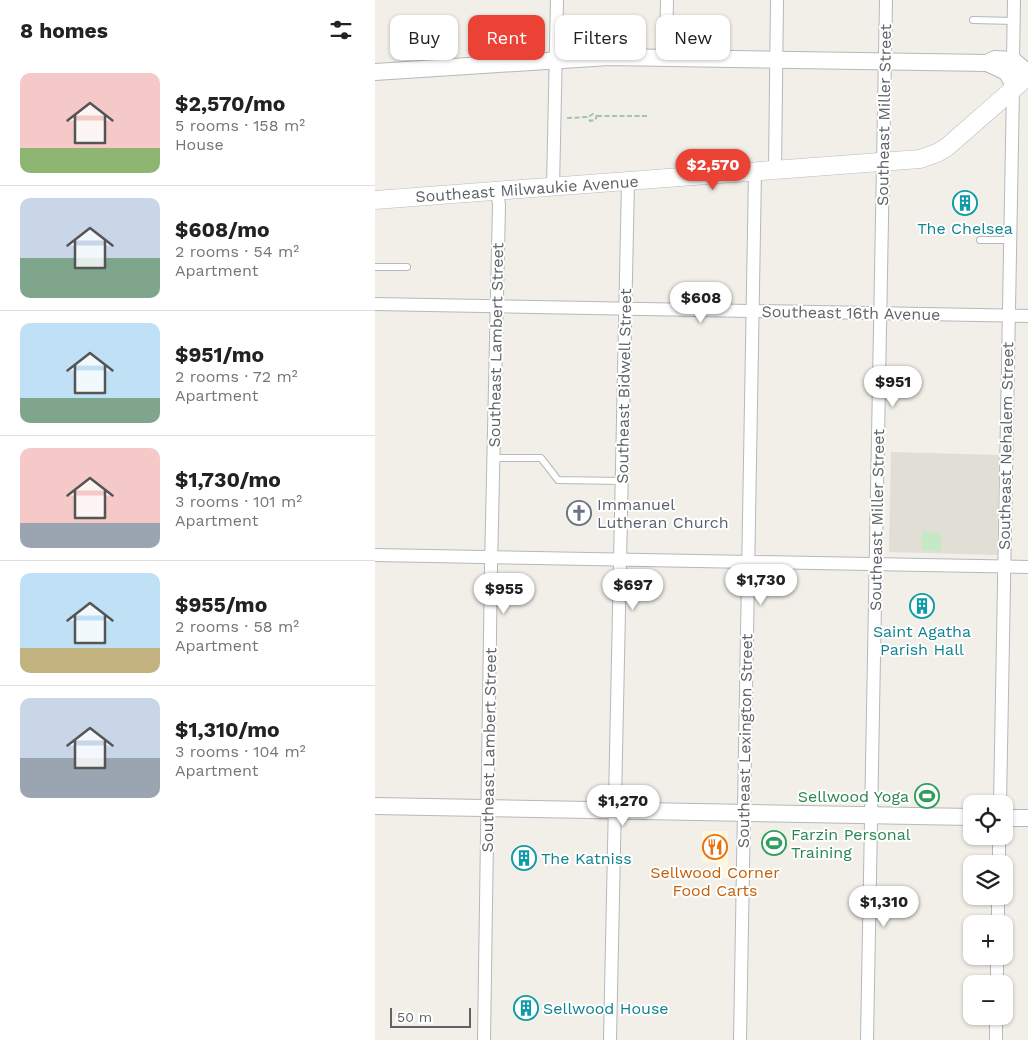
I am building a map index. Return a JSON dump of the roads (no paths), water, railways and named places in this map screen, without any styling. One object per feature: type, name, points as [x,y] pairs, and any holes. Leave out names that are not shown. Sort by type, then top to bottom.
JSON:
[{"type":"main road","name":"Southeast Milwaukie Avenue","points":[[375,200],[920,159],[947,147],[1028,75]]},
{"type":"street","points":[[557,0],[557,15]]},
{"type":"street","points":[[667,0],[667,15]]},
{"type":"street","points":[[775,170],[777,0]]},
{"type":"street","name":"Southeast Miller Street","points":[[867,1040],[886,0]]},
{"type":"street","points":[[1013,60],[1014,0]]},
{"type":"street","points":[[730,59],[987,63],[1006,71],[1012,80],[1013,88]]},
{"type":"street","points":[[987,63],[995,59],[1013,60],[1028,75]]},
{"type":"street","points":[[375,72],[556,60],[553,187]]},
{"type":"street","name":"Southeast Nehalem Street","points":[[1000,795],[1013,88]]},
{"type":"street","name":"Southeast Lexington Street","points":[[740,1040],[755,172]]},
{"type":"street","name":"Southeast Bidwell Street","points":[[610,1040],[628,181]]},
{"type":"street","name":"Southeast Lambert Street","points":[[484,1040],[491,557],[499,205],[497,191]]},
{"type":"street","name":"Southeast 16th Avenue","points":[[375,304],[1028,316]]},
{"type":"street","points":[[375,555],[1028,567]]},
{"type":"street","points":[[375,806],[963,817]]},
{"type":"street","points":[[1013,818],[1028,818]]},
{"type":"street","points":[[996,1025],[996,1040]]},
{"type":"lane","points":[[973,20],[1014,21]]},
{"type":"lane","points":[[980,240],[1010,240]]},
{"type":"lane","points":[[375,267],[407,267]]},
{"type":"lane","points":[[494,458],[541,458],[557,480],[622,481]]},
{"type":"place","name":"The Chelsea","points":[[965,203]]},
{"type":"place","name":"Immanuel Lutheran Church","points":[[579,513]]},
{"type":"place","name":"Saint Agatha Parish Hall","points":[[922,606]]},
{"type":"place","name":"Sellwood Yoga","points":[[927,796]]},
{"type":"place","name":"Farzin Personal Training","points":[[774,843]]},
{"type":"place","name":"Sellwood Corner Food Carts","points":[[715,847]]},
{"type":"place","name":"The Katniss","points":[[524,858]]},
{"type":"place","name":"Sellwood House","points":[[526,1008]]}]
